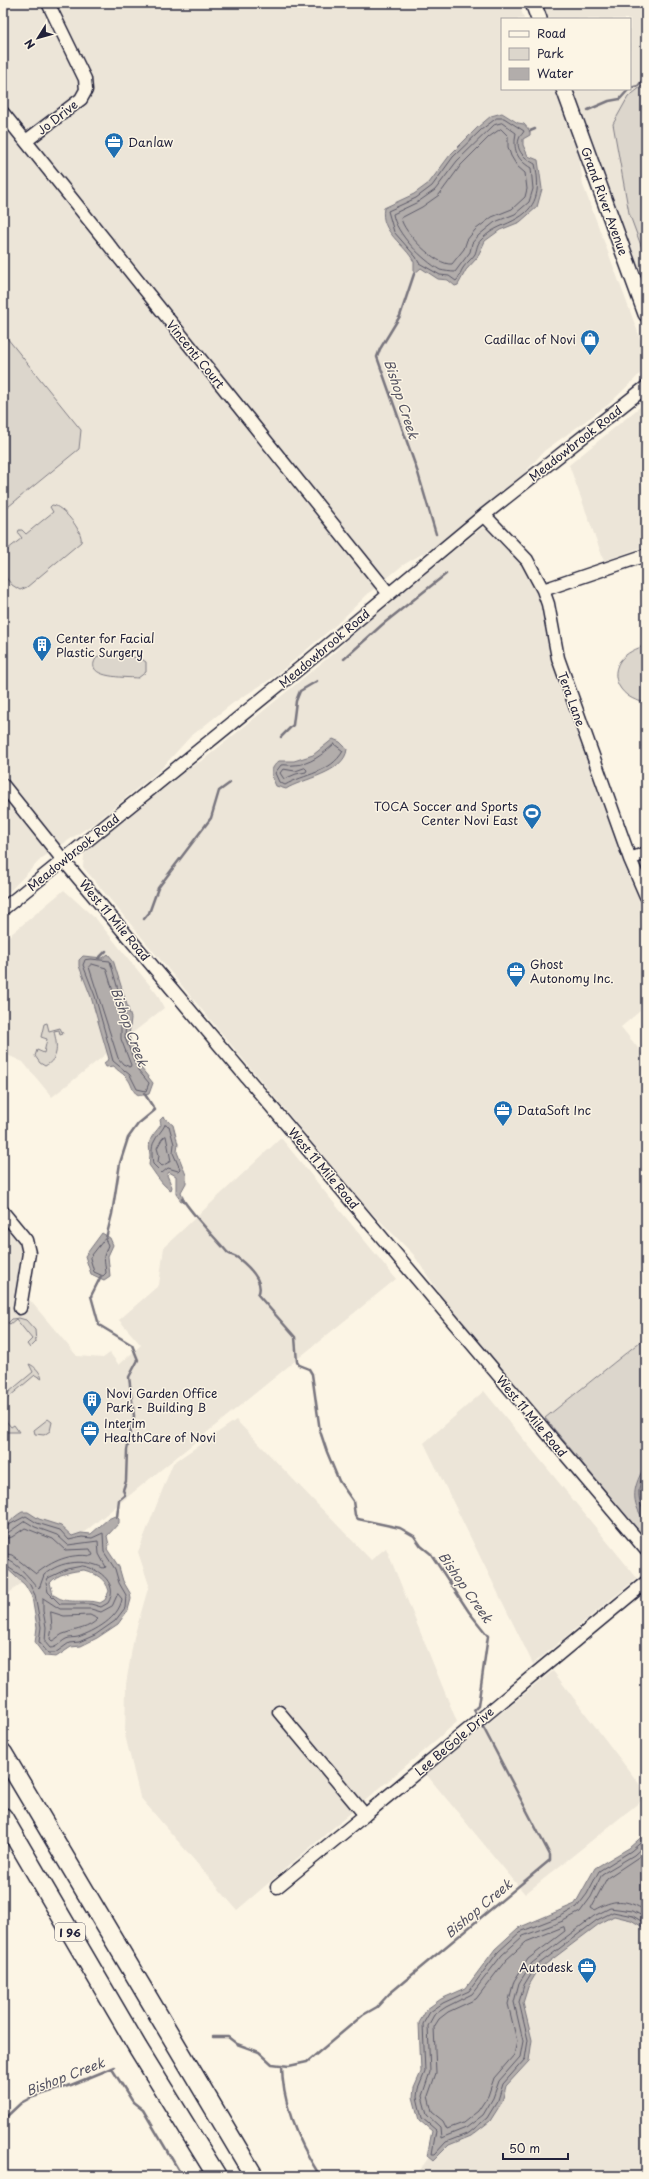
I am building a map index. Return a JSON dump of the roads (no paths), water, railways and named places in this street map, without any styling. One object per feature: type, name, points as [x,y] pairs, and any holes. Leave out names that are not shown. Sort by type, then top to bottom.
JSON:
[{"type":"highway","name":"I 96","points":[[3,1753],[254,2176]]},
{"type":"highway","name":"I 96","points":[[3,1817],[138,2048],[216,2176]]},
{"type":"highway","points":[[138,2048],[204,2176]]},
{"type":"main road","points":[[533,3],[539,18]]},
{"type":"main road","name":"Grand River Avenue","points":[[564,90],[646,314]]},
{"type":"street","name":"Jo Drive","points":[[26,142],[81,99],[86,90],[85,79],[48,3]]},
{"type":"street","name":"Vincenti Court","points":[[3,113],[389,594]]},
{"type":"street","name":"Meadowbrook Road","points":[[3,909],[484,515],[646,387]]},
{"type":"street","name":"Tera Lane","points":[[484,515],[528,560],[543,590],[548,604],[558,658],[630,859],[646,896]]},
{"type":"street","points":[[543,590],[646,555]]},
{"type":"street","name":"West 11 Mile Road","points":[[3,785],[63,860],[646,1550]]},
{"type":"street","points":[[630,859],[646,853]]},
{"type":"street","points":[[3,1212],[26,1240],[29,1253],[20,1308]]},
{"type":"street","name":"Lee BeGole Drive","points":[[277,1887],[646,1582]]},
{"type":"street","points":[[279,1712],[365,1815]]},
{"type":"water","points":[[502,113],[518,123],[524,124],[530,131],[530,135],[523,139],[523,145],[528,156],[538,160],[542,189],[537,207],[520,222],[500,230],[485,241],[477,258],[466,270],[458,285],[455,286],[448,280],[438,279],[421,268],[414,274],[414,262],[394,238],[385,224],[384,208],[414,194],[429,183],[450,155],[478,127],[491,116]]},
{"type":"water","points":[[333,739],[340,742],[347,749],[339,764],[331,770],[286,789],[276,786],[273,779],[272,770],[279,761],[294,761],[313,755]]},
{"type":"water","points":[[108,954],[113,960],[131,1018],[129,1036],[141,1068],[153,1083],[149,1094],[139,1095],[136,1093],[124,1075],[114,1066],[106,1067],[104,1063],[109,1059],[91,997],[79,966],[79,960],[83,956],[103,958]]},
{"type":"water","points":[[163,1117],[173,1125],[178,1144],[177,1152],[186,1175],[186,1183],[181,1192],[184,1200],[181,1201],[176,1194],[176,1176],[169,1172],[167,1175],[172,1187],[171,1190],[162,1183],[149,1165],[150,1142],[152,1136],[161,1125],[160,1120]]},
{"type":"water","points":[[102,1233],[110,1238],[113,1245],[108,1256],[110,1276],[104,1280],[91,1274],[85,1256]]},
{"type":"water","points":[[646,1464],[646,1523],[637,1507],[635,1494],[638,1480]]},
{"type":"water","points":[[22,1512],[28,1512],[39,1519],[61,1526],[72,1536],[81,1533],[91,1534],[108,1519],[115,1516],[119,1519],[119,1523],[107,1536],[109,1545],[107,1549],[119,1567],[131,1599],[128,1610],[118,1624],[97,1638],[81,1646],[71,1647],[56,1657],[45,1656],[35,1643],[37,1627],[32,1597],[25,1585],[3,1565],[4,1534],[6,1528],[15,1517]],"holes":[[[75,1571],[88,1571],[100,1577],[108,1587],[109,1591],[105,1600],[100,1603],[88,1601],[69,1601],[58,1598],[53,1594],[50,1583],[56,1577]]]},
{"type":"water","points":[[646,1833],[646,1929],[631,1920],[614,1916],[599,1924],[538,1970],[528,1987],[523,2003],[532,2040],[529,2061],[506,2086],[502,2102],[490,2121],[471,2136],[449,2145],[433,2161],[427,2156],[432,2131],[419,2120],[413,2097],[414,2088],[421,2072],[419,2023],[427,2009],[441,1999],[466,1988],[495,1949],[518,1928],[575,1904],[595,1868],[629,1848]]},
{"type":"waterway","name":"Bishop Creek","points":[[631,88],[638,86],[646,76]]},
{"type":"waterway","name":"Bishop Creek","points":[[588,110],[609,101],[620,99],[628,90]]},
{"type":"waterway","name":"Bishop Creek","points":[[530,131],[535,129]]},
{"type":"waterway","name":"Bishop Creek","points":[[414,274],[400,316],[380,349],[377,357],[418,473],[436,534]]},
{"type":"waterway","name":"Bishop Creek","points":[[344,659],[383,624],[446,574]]},
{"type":"waterway","name":"Bishop Creek","points":[[281,737],[293,725],[296,701],[300,691],[317,681]]},
{"type":"waterway","name":"Bishop Creek","points":[[144,919],[149,913],[158,888],[211,818],[219,791],[230,783]]},
{"type":"waterway","name":"Bishop Creek","points":[[98,959],[106,951]]},
{"type":"waterway","points":[[106,1238],[112,1214],[120,1163],[128,1138],[138,1124],[155,1110],[144,1093]]},
{"type":"waterway","name":"Bishop Creek","points":[[182,1198],[228,1253],[238,1258],[251,1270],[259,1285],[260,1290],[258,1295],[295,1337],[297,1362],[299,1365],[309,1369],[312,1374],[320,1431],[327,1452],[339,1481],[353,1501],[355,1515],[358,1519],[400,1528],[414,1536],[421,1546],[431,1554],[469,1612],[488,1636],[478,1706],[474,1710],[478,1717]]},
{"type":"waterway","points":[[101,1276],[91,1296],[99,1325],[132,1345],[138,1360],[129,1377],[134,1416],[127,1450],[126,1481],[123,1490],[125,1495],[119,1500],[117,1517]]},
{"type":"waterway","name":"Bishop Creek","points":[[213,2037],[228,2037],[237,2044],[259,2052],[272,2064],[289,2066],[307,2062],[363,2015],[377,2007],[389,1994],[550,1860],[550,1855],[481,1723]]},
{"type":"waterway","points":[[282,2065],[288,2109],[305,2150],[320,2176]]},
{"type":"waterway","name":"Bishop Creek","points":[[3,2120],[21,2103],[30,2098],[71,2085],[115,2067]]},
{"type":"waterway","points":[[112,2069],[133,2102],[143,2110],[182,2176]]},
{"type":"waterway","points":[[3,2087],[3,2097]]},
{"type":"place","name":"Danlaw","points":[[114,159]]},
{"type":"place","name":"Cadillac of Novi","points":[[590,356]]},
{"type":"place","name":"Center for Facial Plastic Surgery","points":[[42,662]]},
{"type":"place","name":"TOCA Soccer and Sports Center Novi East","points":[[532,830]]},
{"type":"place","name":"Ghost Autonomy Inc.","points":[[516,988]]},
{"type":"place","name":"DataSoft Inc","points":[[503,1127]]},
{"type":"place","name":"Novi Garden Office Park - Building B","points":[[92,1417]]},
{"type":"place","name":"Interim HealthCare of Novi","points":[[90,1447]]},
{"type":"place","name":"Autodesk","points":[[587,1984]]}]
